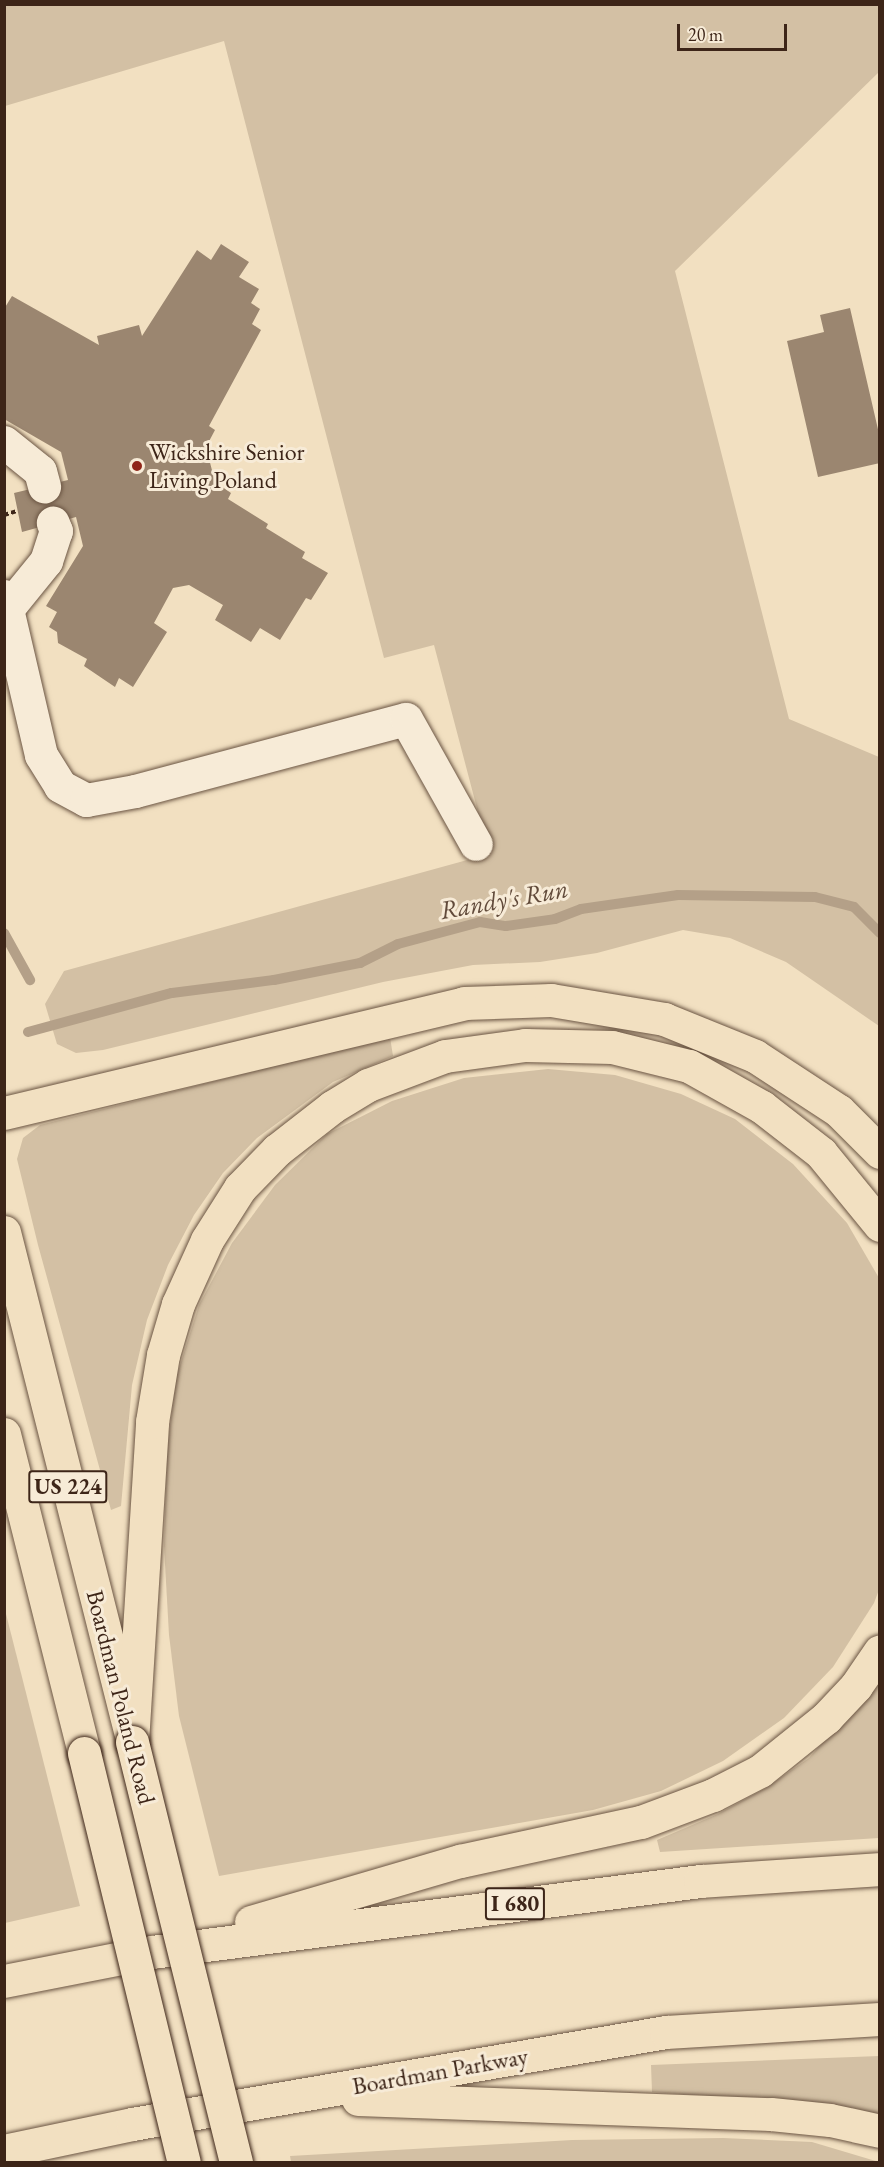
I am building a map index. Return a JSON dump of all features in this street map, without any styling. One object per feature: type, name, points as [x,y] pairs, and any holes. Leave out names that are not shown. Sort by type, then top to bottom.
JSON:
[{"type":"main road","points":[[4,1113],[464,1003],[551,1000],[664,1019],[755,1056],[839,1111],[879,1152]]},
{"type":"main road","points":[[132,1742],[152,1422],[163,1355],[178,1304],[207,1240],[240,1188],[277,1150],[332,1107],[368,1085],[445,1056],[525,1045],[612,1047],[689,1066],[762,1107],[821,1153],[879,1225]]},
{"type":"main road","name":"Boardman Poland Road","points":[[4,1232],[236,2163]]},
{"type":"main road","name":"Boardman Poland Road","points":[[4,1434],[184,2163]]},
{"type":"main road","points":[[152,1952],[460,1862],[641,1822],[713,1796],[760,1771],[826,1718],[856,1686],[879,1651]]},
{"type":"main road","name":"I 680","points":[[4,1981],[152,1952],[700,1881],[879,1869]]},
{"type":"main road","name":"Boardman Parkway","points":[[4,2151],[296,2096],[666,2032],[879,2019]]},
{"type":"main road","points":[[296,2096],[771,2114],[830,2120],[879,2131]]},
{"type":"lane","points":[[4,442],[40,471],[44,486]]},
{"type":"lane","points":[[53,523],[56,531],[46,561],[6,602],[41,755],[60,786],[86,800],[135,791],[406,719],[476,844]]},
{"type":"path","points":[[4,515],[17,511]]},
{"type":"shaded area","points":[[5,5],[879,5],[879,72],[675,271],[789,719],[879,757],[879,1026],[786,962],[730,938],[683,930],[597,953],[540,962],[473,965],[383,982],[103,1050],[76,1053],[57,1044],[45,1004],[64,971],[489,854],[434,645],[384,658],[224,41],[5,106]]},
{"type":"shaded area","points":[[390,1037],[393,1056],[333,1082],[257,1138],[223,1173],[194,1215],[168,1265],[147,1320],[132,1385],[121,1506],[111,1510],[38,1245],[17,1159],[23,1138],[40,1125]]},
{"type":"shaded area","points":[[548,1069],[615,1075],[681,1094],[735,1119],[793,1164],[847,1223],[879,1278],[880,1587],[874,1603],[833,1667],[784,1718],[723,1761],[661,1791],[593,1810],[219,1876],[179,1716],[169,1635],[164,1546],[167,1451],[176,1378],[199,1305],[232,1243],[275,1185],[327,1134],[392,1101],[464,1078]]},
{"type":"shaded area","points":[[4,1606],[80,1906],[5,1923],[4,1923]]},
{"type":"shaded area","points":[[879,1679],[879,1838],[660,1852],[657,1840],[718,1814],[766,1788],[809,1758]]},
{"type":"shaded area","points":[[879,2056],[879,2116],[841,2106],[652,2092],[651,2065]]},
{"type":"shaded area","points":[[723,2138],[812,2142],[879,2162],[291,2162],[290,2156],[572,2140]]},
{"type":"building","name":"Wickshire Senior Living Poland","points":[[221,244],[249,262],[239,277],[259,289],[251,303],[260,309],[252,324],[261,330],[209,426],[215,430],[206,447],[215,482],[231,493],[228,499],[268,524],[266,528],[305,552],[302,558],[328,573],[311,600],[306,598],[280,640],[260,628],[251,642],[215,620],[223,605],[189,585],[173,588],[154,623],[167,632],[133,687],[119,678],[115,687],[84,666],[87,659],[58,643],[57,632],[49,627],[57,612],[46,606],[83,546],[76,517],[22,532],[14,493],[68,480],[61,452],[4,419],[4,309],[12,296],[99,345],[97,336],[139,325],[142,336],[197,250],[211,260]]},
{"type":"building","points":[[850,308],[880,438],[880,463],[818,477],[787,341],[824,332],[820,315]]},
{"type":"waterway","name":"Randy's Run","points":[[28,1032],[172,993],[274,980],[360,963],[398,944],[480,922],[506,926],[555,919],[581,909],[678,895],[815,897],[854,907],[880,933]]},
{"type":"waterway","points":[[4,933],[30,980]]},
{"type":"place","name":"Wickshire Senior Living Poland","points":[[137,466]]}]
